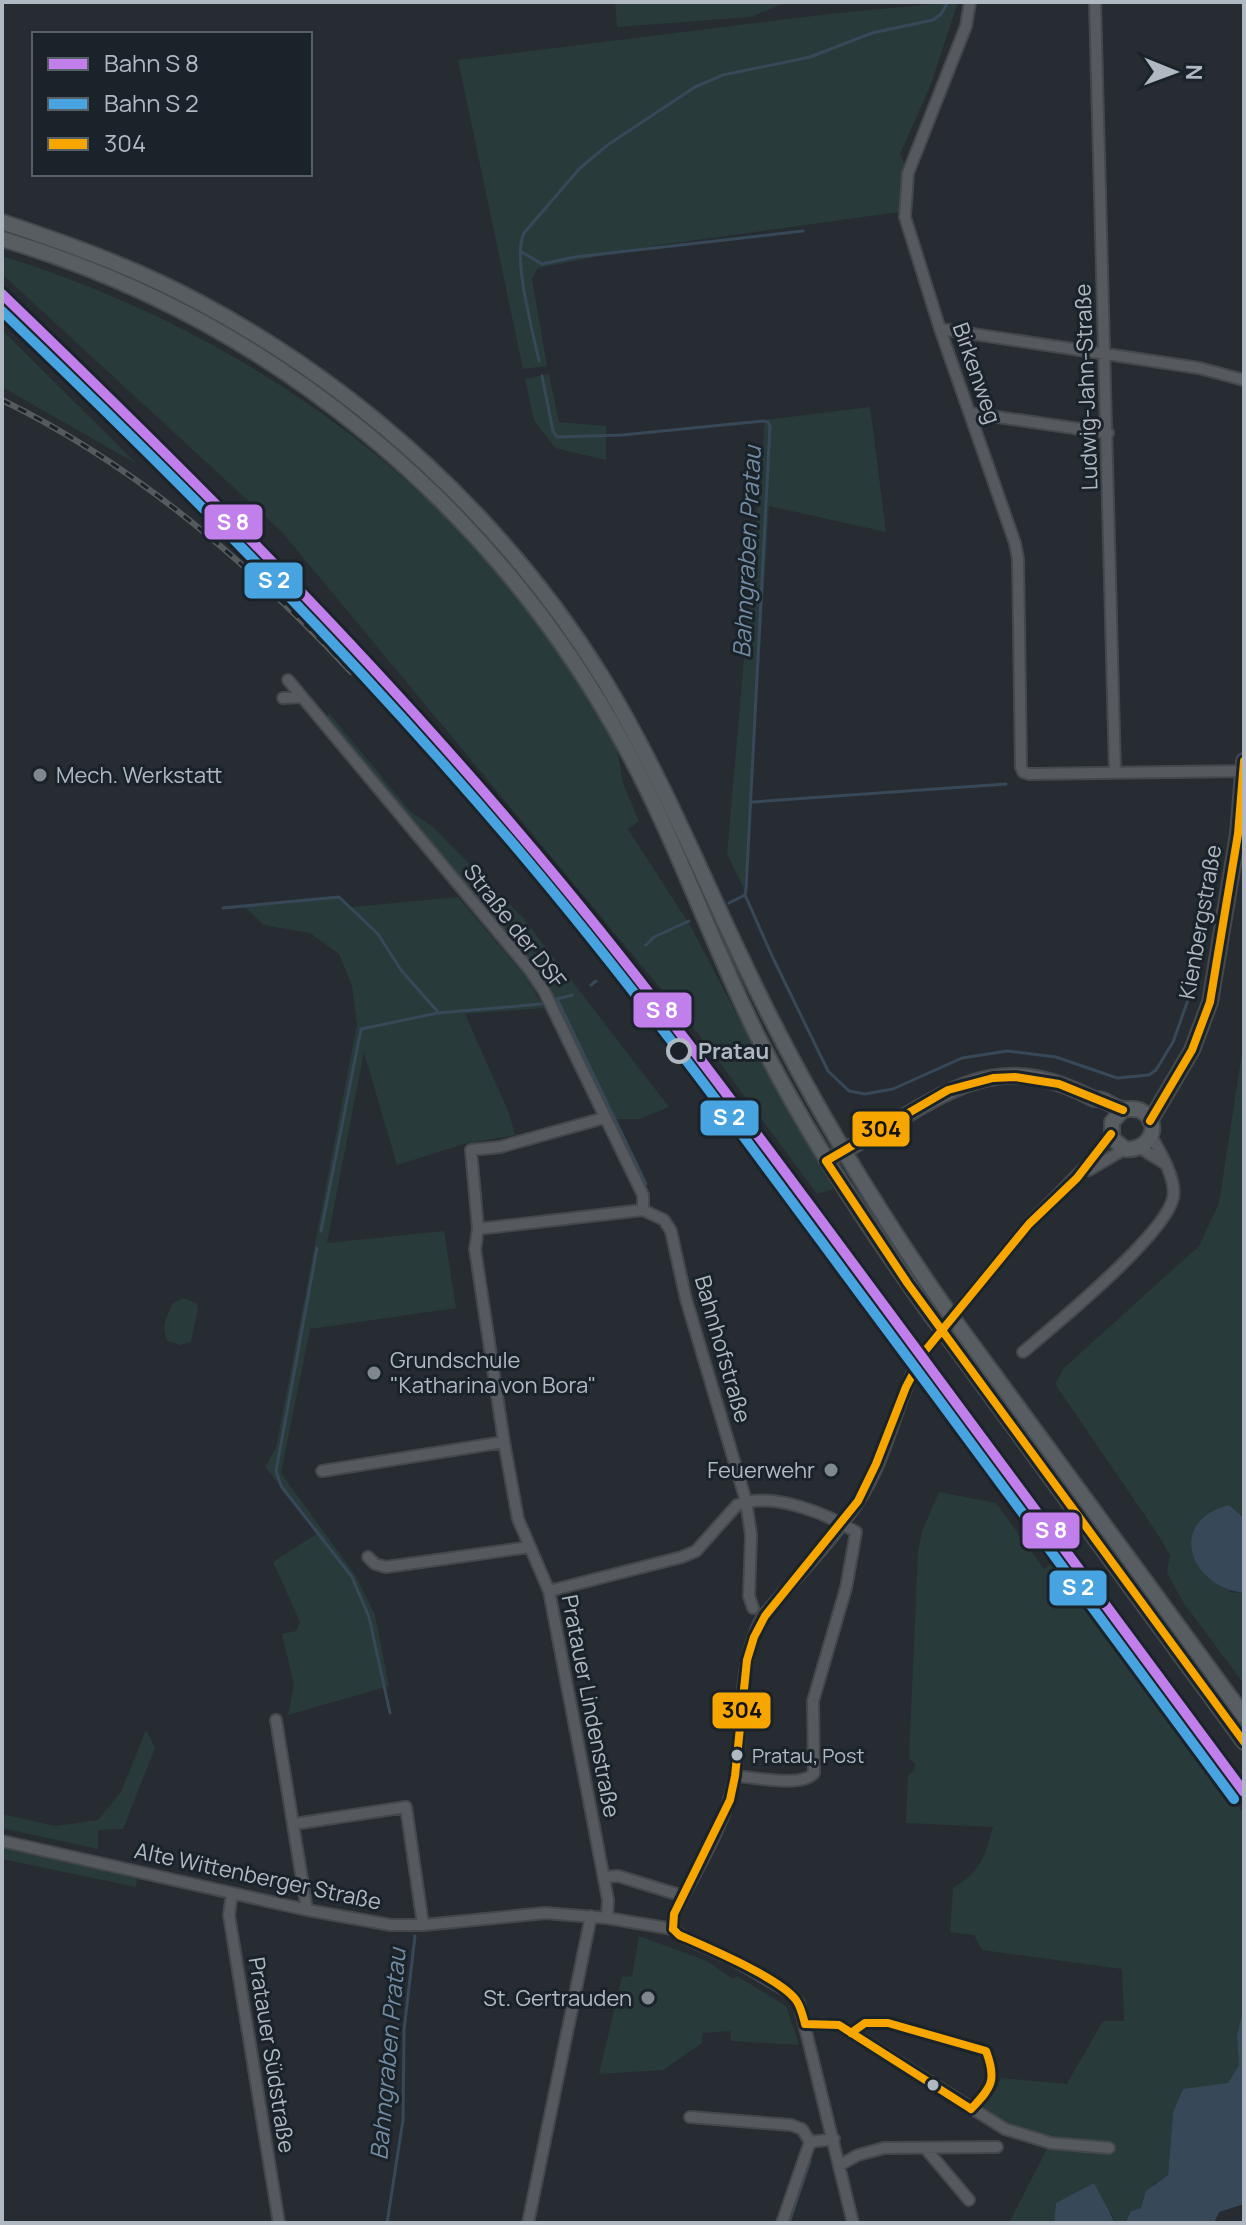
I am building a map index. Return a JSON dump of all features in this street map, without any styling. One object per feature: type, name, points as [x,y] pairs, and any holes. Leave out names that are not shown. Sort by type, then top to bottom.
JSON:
[{"type":"main road","points":[[2,222],[135,271],[255,334],[311,371],[382,426],[488,528],[559,615],[623,713],[656,775],[777,1032],[843,1151],[952,1307],[957,1324],[1244,1716]]},
{"type":"main road","points":[[2,239],[129,286],[198,319],[269,362],[341,412],[388,451],[438,497],[496,559],[565,649],[628,753],[758,1036],[826,1161],[933,1318],[941,1338],[1240,1736]]},
{"type":"main road","name":"Kienbergstraße","points":[[1132,1148],[1196,1041],[1212,993],[1238,834],[1244,761]]},
{"type":"main road","points":[[826,1161],[946,1091],[979,1080],[1011,1076],[1039,1078],[1066,1085],[1147,1122]]},
{"type":"main road","points":[[1094,1099],[1116,1143],[1132,1148]]},
{"type":"main road","name":"Kienbergstraße","points":[[1111,1128],[1123,1110]]},
{"type":"street","name":"Birkenweg","points":[[970,2],[966,26],[912,163],[906,190],[905,217],[940,329],[1015,543],[1018,559],[1021,767],[1023,772],[1029,774],[1115,772]]},
{"type":"street","name":"Ludwig-Jahn-Straße","points":[[1095,2],[1115,772]]},
{"type":"street","points":[[940,329],[1199,368],[1244,380]]},
{"type":"street","points":[[970,413],[1108,433]]},
{"type":"street","name":"Straße der DSF","points":[[288,680],[529,969],[556,1014],[643,1195],[643,1210]]},
{"type":"street","points":[[283,698],[302,697]]},
{"type":"street","points":[[1115,772],[1243,771]]},
{"type":"street","name":"Pratauer Lindenstraße","points":[[604,1118],[500,1147],[471,1150],[478,1229],[475,1249],[504,1442],[518,1519],[549,1591],[604,1877],[609,1907],[607,1918]]},
{"type":"street","points":[[1023,1352],[1124,1262],[1169,1210],[1174,1192],[1170,1174],[1147,1122]]},
{"type":"street","name":"Kienbergstraße","points":[[952,1307],[1029,1224],[1077,1178],[1111,1128]]},
{"type":"street","points":[[1132,1148],[1164,1163]]},
{"type":"street","name":"Kienbergstraße","points":[[1077,1178],[1132,1148]]},
{"type":"street","points":[[478,1229],[643,1210]]},
{"type":"street","name":"Bahnhofstraße","points":[[643,1210],[664,1220],[671,1231],[686,1299],[746,1501],[751,1535],[749,1596],[753,1608]]},
{"type":"street","points":[[925,1351],[941,1338]]},
{"type":"street","points":[[673,1929],[674,1914],[724,1813],[735,1776],[750,1641],[762,1617],[842,1523],[874,1473],[914,1369]]},
{"type":"street","points":[[322,1471],[504,1442]]},
{"type":"street","points":[[549,1591],[696,1551],[737,1505],[746,1501],[762,1500],[816,1511],[856,1532],[846,1588],[813,1701],[814,1773],[808,1779],[796,1781],[735,1776]]},
{"type":"street","points":[[368,1557],[375,1564],[386,1567],[530,1547]]},
{"type":"street","points":[[276,1720],[307,1910]]},
{"type":"street","points":[[294,1824],[406,1807],[423,1925]]},
{"type":"street","name":"Alte Wittenberger Straße","points":[[2,1841],[307,1910],[391,1925],[423,1925],[545,1913],[591,1916],[673,1929],[790,1993],[799,2003],[853,2223]]},
{"type":"street","points":[[604,1877],[618,1876],[683,1896]]},
{"type":"street","name":"Pratauer Südstraße","points":[[232,1893],[229,1915],[279,2223]]},
{"type":"street","points":[[528,2223],[591,1916]]},
{"type":"street","points":[[805,2024],[839,2025],[1005,2129],[1051,2143],[1109,2148]]},
{"type":"street","points":[[690,2117],[791,2125],[802,2129],[810,2142]]},
{"type":"street","points":[[810,2142],[834,2139]]},
{"type":"street","points":[[782,2223],[810,2142]]},
{"type":"street","points":[[840,2165],[873,2150],[997,2147]]},
{"type":"street","points":[[926,2149],[969,2200]]},
{"type":"shaded area","points":[[615,2],[813,2],[780,5],[751,17],[617,27]]},
{"type":"shaded area","points":[[958,2],[931,84],[900,154],[905,165],[899,212],[653,246],[538,268],[532,279],[547,366],[523,369],[458,60],[837,13]]},
{"type":"shaded area","points":[[2,256],[87,286],[170,323],[251,367],[329,418],[401,476],[468,539],[527,609],[607,730],[617,750],[623,782],[639,821],[628,829],[691,927],[777,1091],[834,1189],[817,1194],[700,1036],[282,532],[2,274]]},
{"type":"shaded area","points":[[2,330],[137,464],[2,387]]},
{"type":"shaded area","points":[[549,374],[559,422],[606,426],[606,460],[555,448],[534,420],[525,379]]},
{"type":"shaded area","points":[[870,407],[886,532],[769,506],[745,891],[727,854],[765,420]]},
{"type":"shaded area","points":[[329,713],[411,812],[432,826],[524,919],[669,1107],[639,1119],[611,1119],[550,990],[533,964],[326,718]]},
{"type":"shaded area","points":[[340,897],[352,907],[458,897],[526,977],[544,1008],[465,1014],[509,1113],[515,1135],[464,1144],[397,1165],[364,1052],[327,1243],[444,1231],[456,1308],[310,1329],[281,1473],[355,1575],[375,1615],[389,1686],[288,1715],[294,1685],[282,1634],[296,1631],[300,1622],[273,1562],[318,1533],[265,1467],[276,1448],[357,1024],[352,986],[339,954],[310,933],[264,925],[243,905]]},
{"type":"shaded area","points":[[1244,1040],[1244,1518],[1229,1505],[1229,1592],[1244,1593],[1244,1684],[1183,1602],[1167,1572],[1170,1555],[1055,1384],[1064,1368],[1199,1246],[1219,1203]]},
{"type":"shaded area","points":[[183,1298],[196,1303],[198,1309],[191,1342],[180,1345],[168,1341],[164,1326],[173,1303]]},
{"type":"shaded area","points":[[939,1492],[996,1503],[1044,1569],[1055,1561],[1202,1764],[1216,1780],[1218,1778],[1244,1814],[1244,2006],[1237,2036],[1239,2065],[1228,2083],[1173,2113],[1168,2175],[1154,2184],[1141,2208],[1131,2211],[1125,2223],[1115,2223],[1112,2214],[1056,2203],[1054,2223],[1009,2223],[1048,2147],[1108,2155],[1113,2143],[1052,2139],[1005,2124],[983,2106],[1001,2078],[1067,2084],[1103,2021],[1124,2021],[1122,1969],[982,1950],[974,1935],[950,1932],[953,1888],[976,1869],[993,1827],[906,1823],[908,1775],[915,1770],[915,1764],[909,1758],[918,1552],[922,1531]]},
{"type":"shaded area","points":[[146,1730],[155,1748],[123,1829],[98,1830],[98,1849],[2,1828],[2,1814],[55,1826],[98,1820],[121,1792]]},
{"type":"shaded area","points":[[2,1847],[137,1879],[136,1887],[2,1859]]},
{"type":"shaded area","points":[[639,1936],[707,1961],[733,1979],[737,1976],[786,2006],[799,2045],[731,2041],[730,2031],[703,2033],[702,2043],[663,2070],[599,2074],[622,1977],[632,1976]]},
{"type":"water","points":[[1229,1505],[1244,1518],[1244,1593],[1211,1580],[1199,1567],[1193,1554],[1191,1539],[1197,1525],[1209,1513]]},
{"type":"water","points":[[1244,2006],[1244,2204],[1219,2212],[1214,2223],[1125,2223],[1131,2211],[1141,2208],[1146,2191],[1168,2175],[1173,2113],[1183,2089],[1228,2083],[1239,2065],[1237,2036]]},
{"type":"water","points":[[1094,2183],[1115,2223],[1054,2223],[1056,2203]]},
{"type":"waterway","name":"Bahngraben Pratau","points":[[539,361],[522,276],[521,244],[524,233],[580,168],[609,144],[695,87],[723,75],[810,57],[872,33],[933,20],[948,2]]},
{"type":"waterway","points":[[520,251],[542,264],[575,257],[803,231]]},
{"type":"waterway","name":"Bahngraben Pratau","points":[[542,376],[553,431],[557,437],[622,435],[763,421],[770,426],[746,890],[745,895],[729,903]]},
{"type":"waterway","points":[[752,802],[1006,784]]},
{"type":"waterway","points":[[745,895],[828,1071],[849,1091],[865,1094],[893,1089],[962,1058],[1007,1051],[1056,1057],[1117,1078],[1149,1075],[1156,1070],[1173,1042],[1193,986]]},
{"type":"waterway","points":[[223,908],[339,897],[378,934],[401,970],[437,1011]]},
{"type":"waterway","name":"Bahngraben Pratau","points":[[646,945],[654,937],[689,921]]},
{"type":"waterway","name":"Bahngraben Pratau","points":[[591,985],[596,981]]},
{"type":"waterway","points":[[572,995],[557,999],[646,1184]]},
{"type":"waterway","name":"Bahngraben Pratau","points":[[321,1231],[361,1029],[438,1013],[541,1004]]},
{"type":"waterway","name":"Bahngraben Pratau","points":[[317,1248],[276,1471],[281,1486],[352,1577],[369,1617],[390,1713]]},
{"type":"waterway","name":"Bahngraben Pratau","points":[[387,2223],[403,2120],[404,2030],[415,1936]]},
{"type":"waterway","points":[[789,2223],[810,2161]]},
{"type":"tunnel","points":[[914,1369],[925,1351]]},
{"type":"railway","points":[[2,400],[99,455],[189,520],[272,593],[351,672]]},
{"type":"transit line","points":[[2,294],[141,429],[343,636],[536,853],[623,959],[748,1123],[1244,1792]]},
{"type":"transit line","points":[[2,311],[272,578],[401,717],[526,859],[695,1072],[1234,1799]]},
{"type":"transit line","name":"304","points":[[1150,1121],[1192,1050],[1210,1002],[1238,834],[1244,761]]},
{"type":"transit line","name":"304","points":[[1123,1110],[1059,1084],[1015,1077],[993,1078],[948,1090],[826,1161],[908,1284],[1244,1742]]},
{"type":"transit line","name":"304","points":[[673,1929],[674,1914],[730,1800],[747,1660],[765,1616],[858,1501],[906,1387],[925,1351],[1029,1224],[1077,1178],[1111,1134]]},
{"type":"transit line","name":"304","points":[[673,1929],[679,1935],[775,1982],[798,2003],[805,2024]]},
{"type":"transit line","name":"304","points":[[851,2033],[865,2023],[888,2023],[986,2051],[992,2076],[988,2089],[971,2109]]},
{"type":"transit line","name":"304","points":[[805,2024],[839,2025],[971,2109]]},
{"type":"place","name":"Mech. Werkstatt","points":[[40,775]]},
{"type":"place","name":"Pratau","points":[[679,1051]]},
{"type":"place","name":"Grundschule \"Katharina von Bora\"","points":[[374,1373]]},
{"type":"place","name":"Feuerwehr","points":[[831,1470]]},
{"type":"place","name":"Pratau, Post","points":[[737,1755]]},
{"type":"place","name":"St. Gertrauden","points":[[648,1998]]}]
